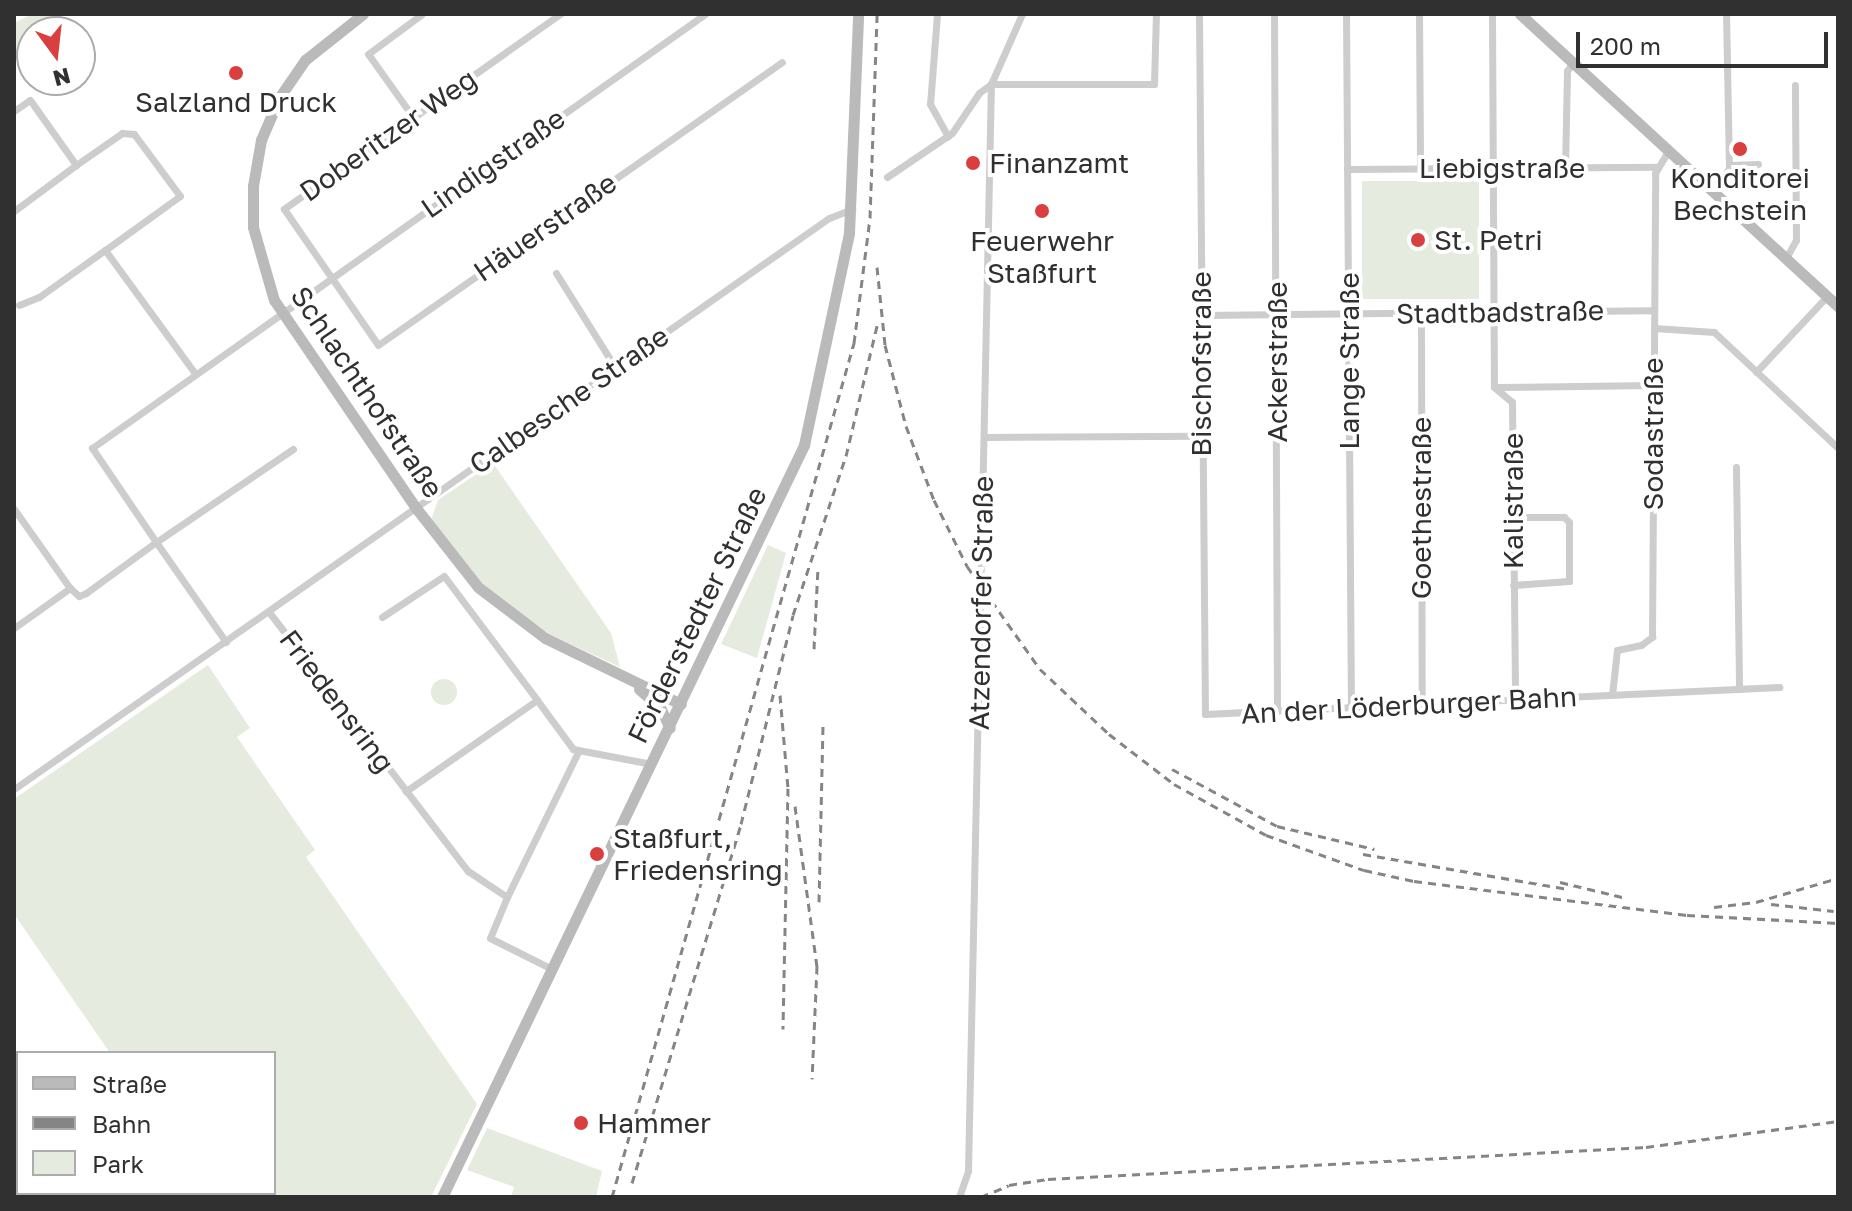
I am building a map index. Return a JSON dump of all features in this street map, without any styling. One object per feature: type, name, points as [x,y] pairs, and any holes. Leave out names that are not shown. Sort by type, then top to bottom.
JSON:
[{"type":"main road","name":"Schlachthofstraße","points":[[363,14],[305,60],[279,98],[261,140],[253,186],[253,227],[262,271],[280,312],[416,508],[466,574],[511,615],[568,651],[681,704]]},
{"type":"main road","name":"Förderstedter Straße","points":[[442,1197],[804,445],[828,349],[852,209],[858,14]]},
{"type":"main road","points":[[1520,14],[1838,306]]},
{"type":"main road","name":"Schlachthofstraße","points":[[637,683],[660,707],[670,728]]},
{"type":"street","points":[[413,117],[368,54],[422,14]]},
{"type":"street","name":"Doberitzer Weg","points":[[329,278],[284,209],[560,14]]},
{"type":"street","name":"Lindigstraße","points":[[156,542],[92,448],[194,372],[705,14]]},
{"type":"street","points":[[937,14],[930,104],[948,136]]},
{"type":"street","name":"Atzendorfer Straße","points":[[959,1197],[968,1171],[991,84],[1022,14]]},
{"type":"street","points":[[887,177],[948,136],[979,93],[991,84],[1154,84],[1156,14]]},
{"type":"street","name":"Bischofstraße","points":[[1199,14],[1200,436],[1205,714]]},
{"type":"street","name":"Ackerstraße","points":[[1274,14],[1277,711]]},
{"type":"street","name":"Lange Straße","points":[[1346,14],[1351,707]]},
{"type":"street","points":[[1419,14],[1420,168]]},
{"type":"street","name":"Kalistraße","points":[[1492,14],[1494,387],[1512,402],[1515,699]]},
{"type":"street","points":[[1714,192],[1729,165],[1726,14]]},
{"type":"street","name":"Häuerstraße","points":[[329,278],[378,345],[782,62]]},
{"type":"street","points":[[1565,168],[1567,71],[1573,62]]},
{"type":"street","points":[[1786,258],[1796,244],[1795,85]]},
{"type":"street","points":[[14,111],[30,100],[76,165]]},
{"type":"street","points":[[14,211],[128,131],[180,196],[39,297],[19,305]]},
{"type":"street","points":[[1656,167],[1669,150]]},
{"type":"street","points":[[1729,165],[1758,164]]},
{"type":"street","name":"Liebigstraße","points":[[1347,169],[1656,167]]},
{"type":"street","name":"Sodastraße","points":[[1612,695],[1617,650],[1641,645],[1652,637],[1656,167]]},
{"type":"street","name":"Calbesche Straße","points":[[14,789],[829,218],[852,209]]},
{"type":"street","points":[[105,250],[194,372]]},
{"type":"street","points":[[556,273],[615,367]]},
{"type":"street","points":[[1756,372],[1827,296]]},
{"type":"street","name":"Stadtbadstraße","points":[[1201,315],[1654,310]]},
{"type":"street","name":"Goethestraße","points":[[1421,312],[1422,704]]},
{"type":"street","points":[[1654,328],[1705,328],[1838,448]]},
{"type":"street","points":[[1494,387],[1654,385]]},
{"type":"street","points":[[984,437],[1200,436]]},
{"type":"street","points":[[14,509],[70,588],[79,596],[293,449]]},
{"type":"street","points":[[1736,467],[1739,689]]},
{"type":"street","points":[[1513,517],[1564,517],[1569,522],[1569,581],[1562,586],[1513,585]]},
{"type":"street","points":[[156,542],[226,642]]},
{"type":"street","points":[[382,617],[444,576],[578,752],[652,764]]},
{"type":"street","points":[[14,628],[70,588]]},
{"type":"street","name":"Friedensring","points":[[269,612],[468,871],[507,897]]},
{"type":"street","name":"An der Löderburger Bahn","points":[[1205,714],[1779,687]]},
{"type":"street","name":"Friedensring","points":[[406,791],[537,700]]},
{"type":"street","points":[[552,969],[490,938],[578,752]]},
{"type":"green space","points":[[32,14],[64,14],[62,16],[28,16]]},
{"type":"green space","points":[[16,22],[14,54],[14,23]]},
{"type":"green space","points":[[1362,181],[1479,181],[1479,299],[1362,299]]},
{"type":"green space","points":[[493,463],[611,633],[620,667],[553,636],[512,610],[476,577],[431,520],[438,500]]},
{"type":"green space","points":[[768,545],[786,553],[757,658],[721,644]]},
{"type":"green space","points":[[208,665],[250,728],[237,737],[315,850],[306,857],[477,1104],[431,1197],[209,1197],[208,1195],[276,1195],[276,1051],[109,1051],[14,914],[14,799]]},
{"type":"green space","points":[[444,679],[453,683],[457,692],[453,701],[444,705],[435,701],[431,692],[435,683]]},
{"type":"green space","points":[[487,1128],[602,1171],[596,1197],[511,1197],[514,1187],[467,1170]]},
{"type":"railway","points":[[612,1197],[854,343],[870,218],[877,14]]},
{"type":"railway","points":[[877,267],[885,345],[906,426],[934,500],[967,566],[1040,669],[1109,734],[1174,784],[1266,835],[1364,870],[1414,881],[1687,915],[1838,923]]},
{"type":"railway","points":[[632,1183],[741,824],[793,615],[846,456],[877,326]]},
{"type":"railway","points":[[814,649],[818,568]]},
{"type":"railway","points":[[780,695],[788,788],[783,1029]]},
{"type":"railway","points":[[819,902],[823,722]]},
{"type":"railway","points":[[1172,769],[1277,826],[1374,849]]},
{"type":"railway","points":[[795,806],[817,966],[812,1079]]},
{"type":"railway","points":[[1363,854],[1568,889]]},
{"type":"railway","points":[[1714,907],[1756,902],[1838,878]]},
{"type":"railway","points":[[1560,882],[1626,898]]},
{"type":"railway","points":[[1771,904],[1834,911]]},
{"type":"railway","points":[[981,1197],[1009,1185],[1048,1179],[1646,1147],[1838,1121]]},
{"type":"place","name":"Salzland Druck","points":[[236,73]]},
{"type":"place","name":"Konditorei Bechstein","points":[[1740,149]]},
{"type":"place","name":"Finanzamt","points":[[973,163]]},
{"type":"place","name":"Feuerwehr Staßfurt","points":[[1042,211]]},
{"type":"place","name":"St. Petri","points":[[1418,240]]},
{"type":"place","name":"Staßfurt, Friedensring","points":[[597,854]]},
{"type":"place","name":"Hammer","points":[[581,1123]]}]
